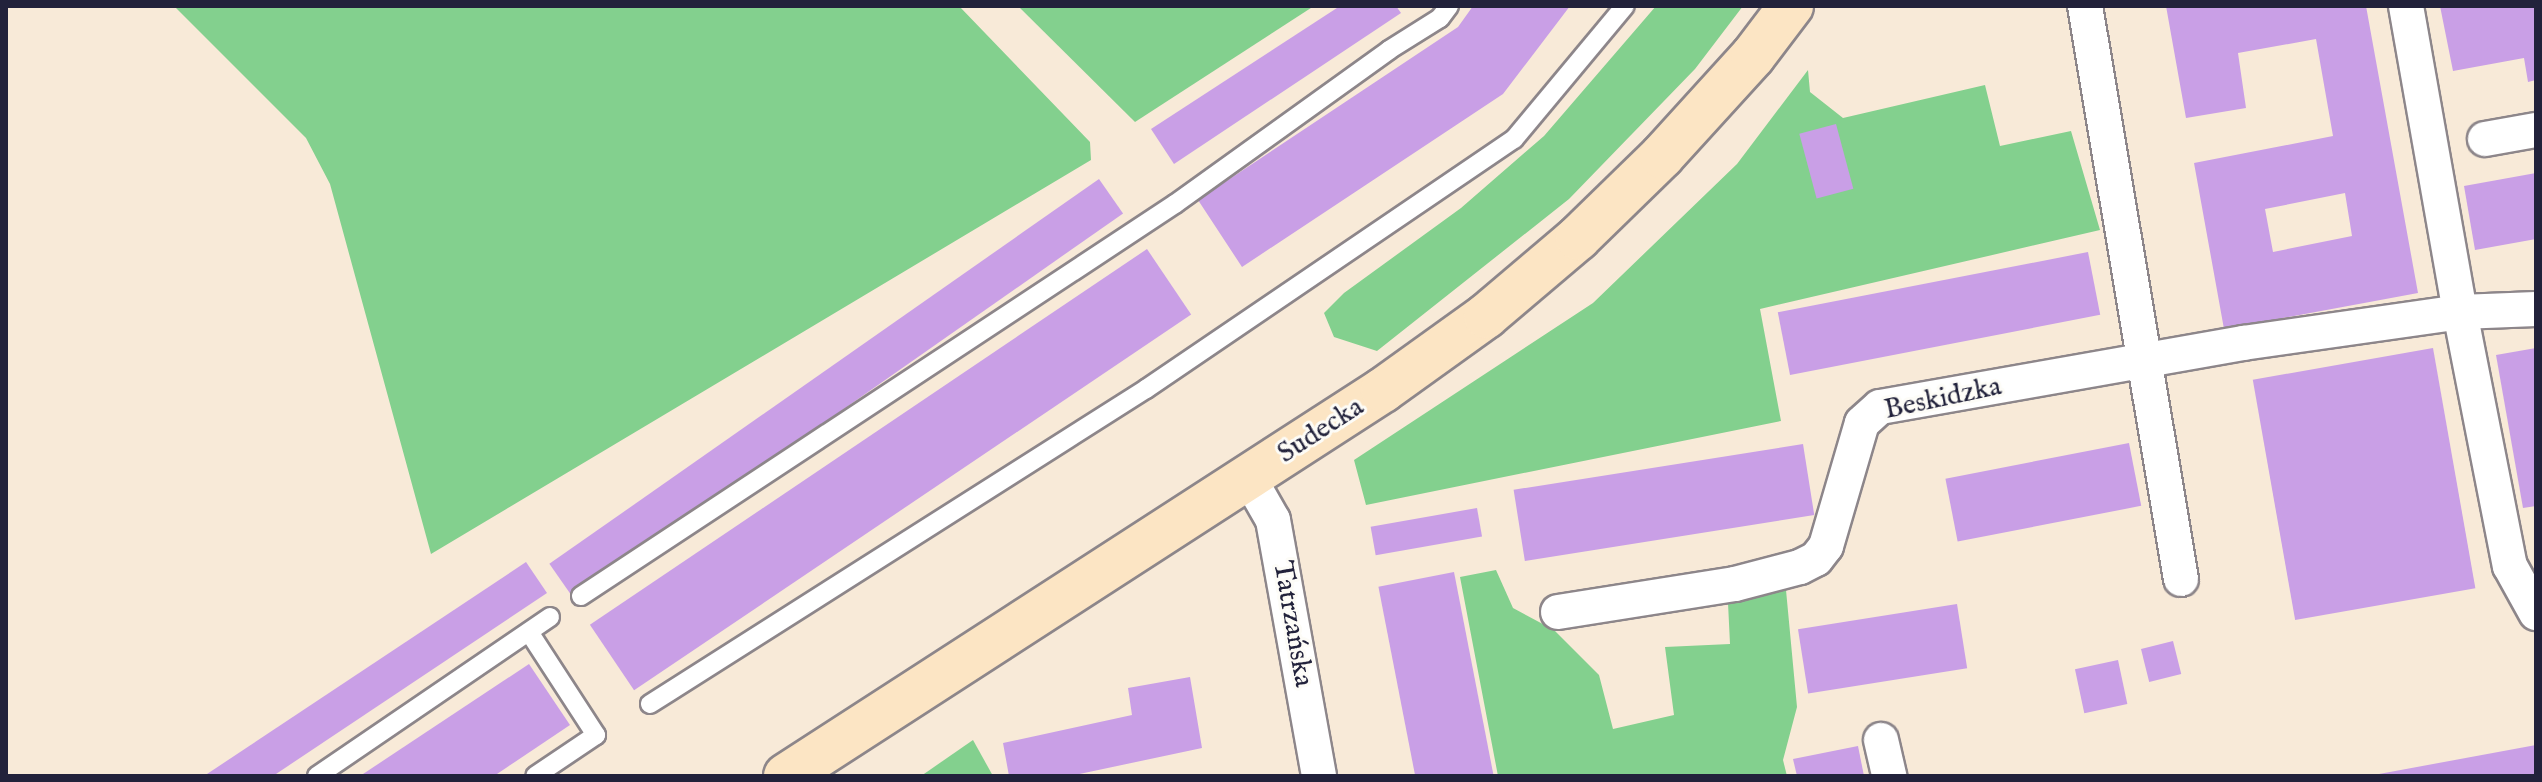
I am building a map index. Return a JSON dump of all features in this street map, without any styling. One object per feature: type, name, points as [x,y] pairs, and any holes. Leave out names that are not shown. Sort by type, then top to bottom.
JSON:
[{"type":"street","name":"Sudecka","points":[[786,776],[1249,478],[1383,390],[1473,325],[1578,238],[1662,156],[1753,56],[1791,6]]},
{"type":"street","points":[[2085,6],[2181,579]]},
{"type":"street","points":[[2406,6],[2460,312],[2510,566],[2536,613]]},
{"type":"street","points":[[2485,139],[2536,130]]},
{"type":"street","points":[[2146,359],[2460,312],[2535,309]]},
{"type":"street","name":"Beskidzka","points":[[1558,612],[1735,584],[1800,567],[1816,559],[1826,546],[1831,532],[1862,423],[1880,407],[2146,359]]},
{"type":"street","name":"Tatrzańska","points":[[1249,478],[1273,520],[1319,776]]},
{"type":"street","points":[[1881,740],[1889,776]]},
{"type":"lane","points":[[581,596],[1175,204],[1389,50],[1440,18],[1449,6]]},
{"type":"lane","points":[[650,704],[1146,389],[1514,139],[1625,6]]},
{"type":"lane","points":[[317,776],[550,617]]},
{"type":"lane","points":[[529,632],[596,735],[535,776]]},
{"type":"green space","points":[[174,6],[959,6],[1090,142],[1091,160],[431,554],[330,184],[306,138]]},
{"type":"green space","points":[[1018,6],[1314,6],[1135,122]]},
{"type":"green space","points":[[1656,6],[1743,6],[1695,69],[1569,199],[1377,351],[1334,337],[1324,313],[1344,293],[1461,208],[1544,136]]},
{"type":"green space","points":[[1808,70],[1810,92],[1843,118],[1985,85],[2000,146],[2071,131],[2100,230],[1760,309],[1781,421],[1366,505],[1354,460],[1593,303],[1737,164]]},
{"type":"green space","points":[[1496,570],[1513,608],[1554,630],[1599,675],[1613,729],[1674,715],[1665,647],[1730,644],[1728,603],[1786,590],[1797,707],[1783,760],[1787,776],[1498,776],[1460,577]]},
{"type":"green space","points":[[973,740],[993,776],[921,776]]},
{"type":"building","points":[[1340,6],[1396,6],[1401,13],[1174,164],[1151,129]]},
{"type":"building","points":[[1473,6],[1570,6],[1503,94],[1242,267],[1198,200],[1458,27]]},
{"type":"building","points":[[2166,6],[2366,6],[2418,293],[2224,329],[2194,163],[2333,136],[2316,39],[2238,53],[2246,108],[2186,118]],"holes":[[[2345,193],[2352,236],[2273,252],[2265,209]]]},
{"type":"building","points":[[2440,6],[2536,6],[2536,80],[2528,82],[2524,58],[2453,71]]},
{"type":"building","points":[[1836,124],[1853,189],[1817,199],[1799,134]]},
{"type":"building","points":[[2536,173],[2536,239],[2475,250],[2464,186]]},
{"type":"building","points":[[1099,179],[1123,213],[573,598],[549,564]]},
{"type":"building","points":[[1147,249],[1191,314],[634,690],[590,625]]},
{"type":"building","points":[[2088,252],[2100,315],[1790,375],[1778,312]]},
{"type":"building","points":[[2433,348],[2475,588],[2295,620],[2253,380]]},
{"type":"building","points":[[2536,348],[2536,506],[2523,508],[2496,355]]},
{"type":"building","points":[[2129,443],[2141,506],[1958,542],[1945,479]]},
{"type":"building","points":[[1803,444],[1814,515],[1525,561],[1514,490]]},
{"type":"building","points":[[1477,508],[1482,537],[1376,555],[1371,527]]},
{"type":"building","points":[[526,562],[547,593],[273,776],[204,776]]},
{"type":"building","points":[[1454,572],[1494,776],[1415,776],[1378,587]]},
{"type":"building","points":[[1957,604],[1967,668],[1808,693],[1798,629]]},
{"type":"building","points":[[2173,641],[2181,674],[2149,682],[2141,649]]},
{"type":"building","points":[[2118,660],[2127,704],[2084,713],[2075,669]]},
{"type":"building","points":[[529,664],[570,725],[494,776],[360,776]]},
{"type":"building","points":[[1190,677],[1202,748],[1070,776],[1009,776],[1003,743],[1132,715],[1128,688]]},
{"type":"building","points":[[2536,745],[2536,776],[2379,776],[2379,774]]},
{"type":"building","points":[[1858,746],[1864,776],[1797,776],[1793,759]]}]
